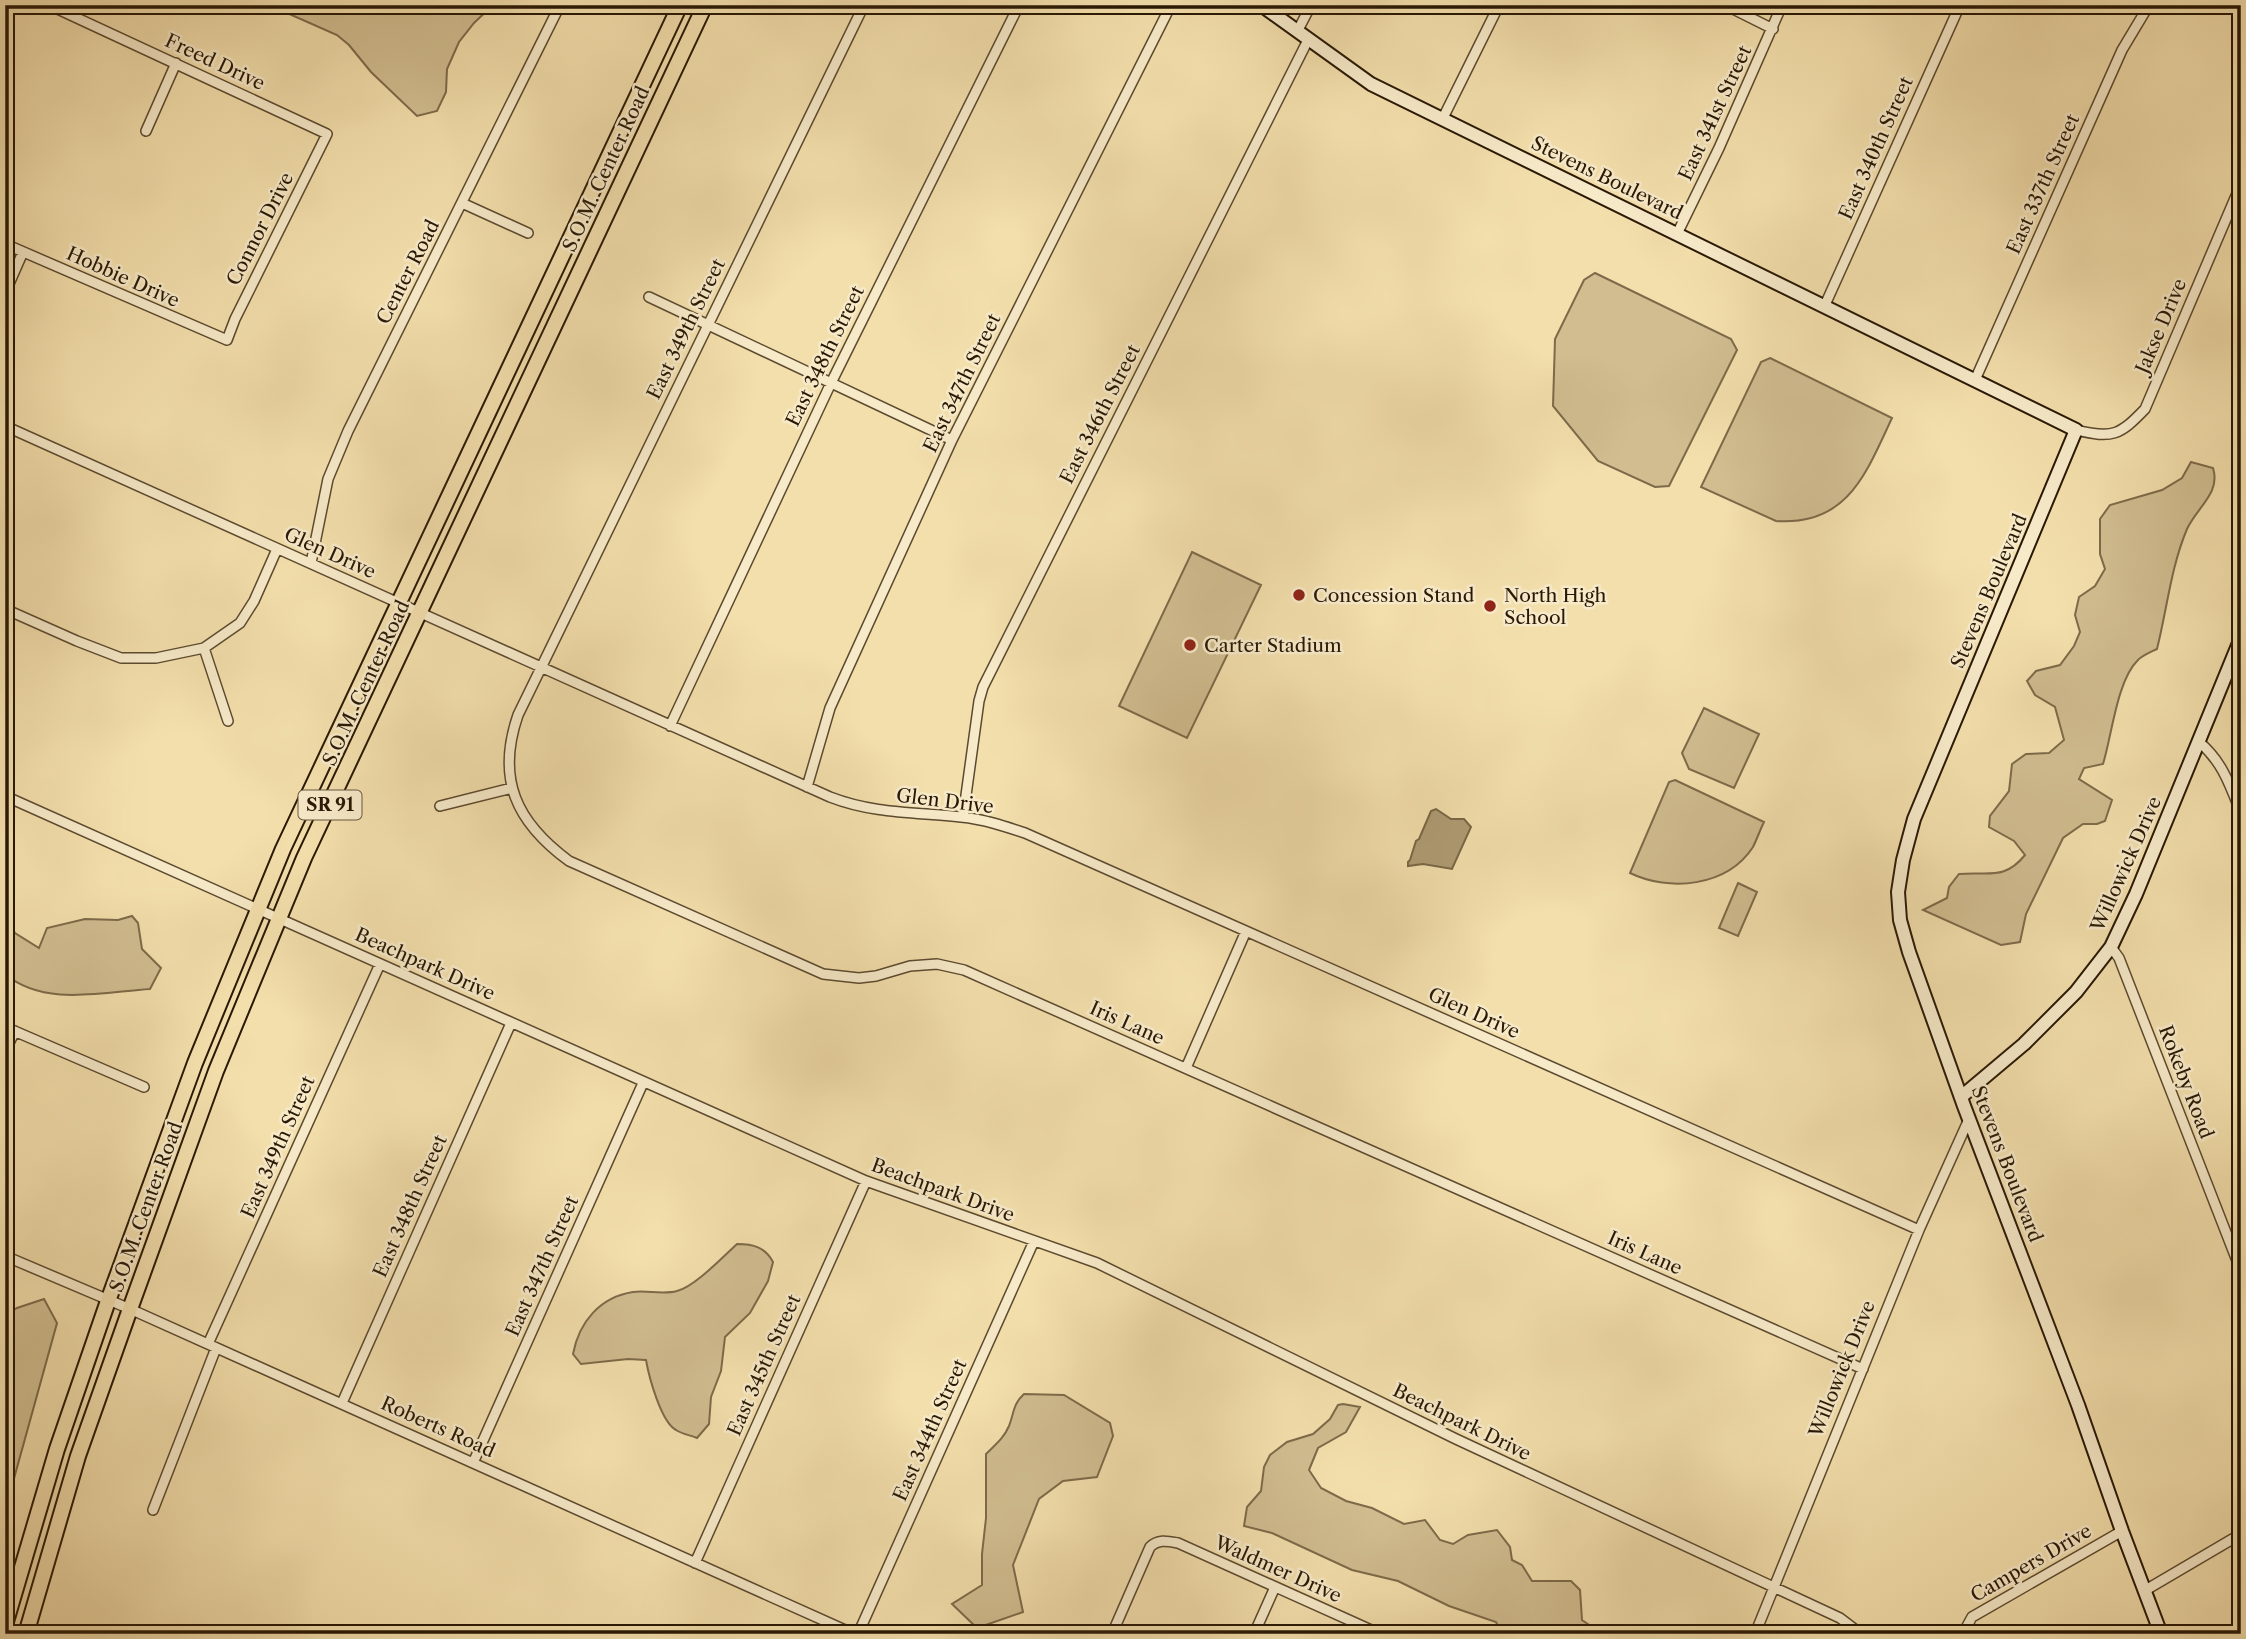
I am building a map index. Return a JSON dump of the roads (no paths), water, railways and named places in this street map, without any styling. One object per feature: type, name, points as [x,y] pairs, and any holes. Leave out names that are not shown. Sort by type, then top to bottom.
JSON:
[{"type":"main road","name":"S.O.M. Center Road","points":[[5,1625],[57,1449],[108,1301],[195,1063],[283,849],[681,5]]},
{"type":"main road","name":"S.O.M. Center Road","points":[[26,1634],[78,1456],[130,1308],[216,1071],[304,858],[705,5]]},
{"type":"street","name":"Freed Drive","points":[[50,5],[327,134]]},
{"type":"street","name":"Center Road","points":[[311,563],[328,479],[348,431],[560,5]]},
{"type":"street","name":"East 349th Street","points":[[540,668],[864,5]]},
{"type":"street","name":"East 348th Street","points":[[670,726],[831,383],[1019,5]]},
{"type":"street","name":"East 347th Street","points":[[807,787],[830,708],[952,440],[1171,5]]},
{"type":"street","name":"Stevens Boulevard","points":[[1261,5],[1371,83],[2076,430],[1914,819],[1898,892],[1900,920],[1909,952],[2161,1634]]},
{"type":"street","points":[[1297,32],[1311,5]]},
{"type":"street","points":[[1442,120],[1499,5]]},
{"type":"street","points":[[1725,5],[1773,29]]},
{"type":"street","name":"East 341st Street","points":[[1677,234],[1782,5]]},
{"type":"street","name":"East 340th Street","points":[[1825,305],[1960,5]]},
{"type":"street","name":"East 337th Street","points":[[1975,380],[2122,50],[2149,5]]},
{"type":"street","name":"East 346th Street","points":[[964,817],[983,687],[1308,40]]},
{"type":"street","points":[[146,131],[176,63]]},
{"type":"street","name":"Connor Drive","points":[[227,341],[235,319],[327,134]]},
{"type":"street","name":"Jakse Drive","points":[[2076,430],[2099,435],[2124,430],[2145,409],[2241,184]]},
{"type":"street","points":[[462,203],[528,233]]},
{"type":"street","name":"Hobbie Drive","points":[[5,244],[227,341]]},
{"type":"street","points":[[5,293],[23,252]]},
{"type":"street","points":[[649,298],[952,440]]},
{"type":"street","name":"Glen Drive","points":[[5,426],[807,787],[865,809],[964,817],[1025,833],[1919,1230]]},
{"type":"street","points":[[5,609],[121,658],[156,658],[204,648],[240,624],[254,601],[277,549]]},
{"type":"street","name":"Willowick Drive","points":[[1961,1097],[2024,1044],[2076,992],[2110,947],[2136,894],[2241,638]]},
{"type":"street","points":[[204,648],[228,721]]},
{"type":"street","name":"Iris Lane","points":[[540,668],[511,736],[509,764],[512,788],[533,830],[546,845],[569,861],[822,974],[859,978],[909,966],[937,964],[964,970],[1863,1369]]},
{"type":"street","points":[[2199,742],[2212,752],[2224,771],[2241,813]]},
{"type":"street","points":[[440,806],[512,788]]},
{"type":"street","name":"Beachpark Drive","points":[[5,796],[866,1181],[1097,1263],[1456,1439],[1840,1618],[1861,1634]]},
{"type":"street","points":[[1186,1068],[1246,932]]},
{"type":"street","name":"Rokeby Road","points":[[2110,947],[2119,958],[2241,1271]]},
{"type":"street","name":"East 349th Street","points":[[153,1510],[212,1346],[380,964]]},
{"type":"street","name":"East 348th Street","points":[[342,1403],[512,1023]]},
{"type":"street","points":[[5,1051],[10,1029],[144,1087]]},
{"type":"street","name":"East 347th Street","points":[[473,1463],[643,1083]]},
{"type":"street","name":"Willowick Drive","points":[[1755,1634],[1919,1230],[1969,1119]]},
{"type":"street","name":"East 345th Street","points":[[695,1563],[866,1181]]},
{"type":"street","name":"East 344th Street","points":[[856,1634],[1034,1241]]},
{"type":"street","name":"Roberts Road","points":[[5,1256],[130,1308],[856,1634]]},
{"type":"street","name":"Campers Drive","points":[[1967,1634],[1966,1628],[1972,1617],[2122,1531]]},
{"type":"street","points":[[2144,1591],[2241,1534]]},
{"type":"street","name":"Waldmer Drive","points":[[1112,1634],[1150,1548],[1160,1541],[1178,1542],[1380,1634]]},
{"type":"street","points":[[1254,1634],[1275,1587]]},
{"type":"place","name":"Concession Stand","points":[[1299,595]]},
{"type":"place","name":"North High School","points":[[1490,606]]},
{"type":"place","name":"Carter Stadium","points":[[1190,645]]}]
